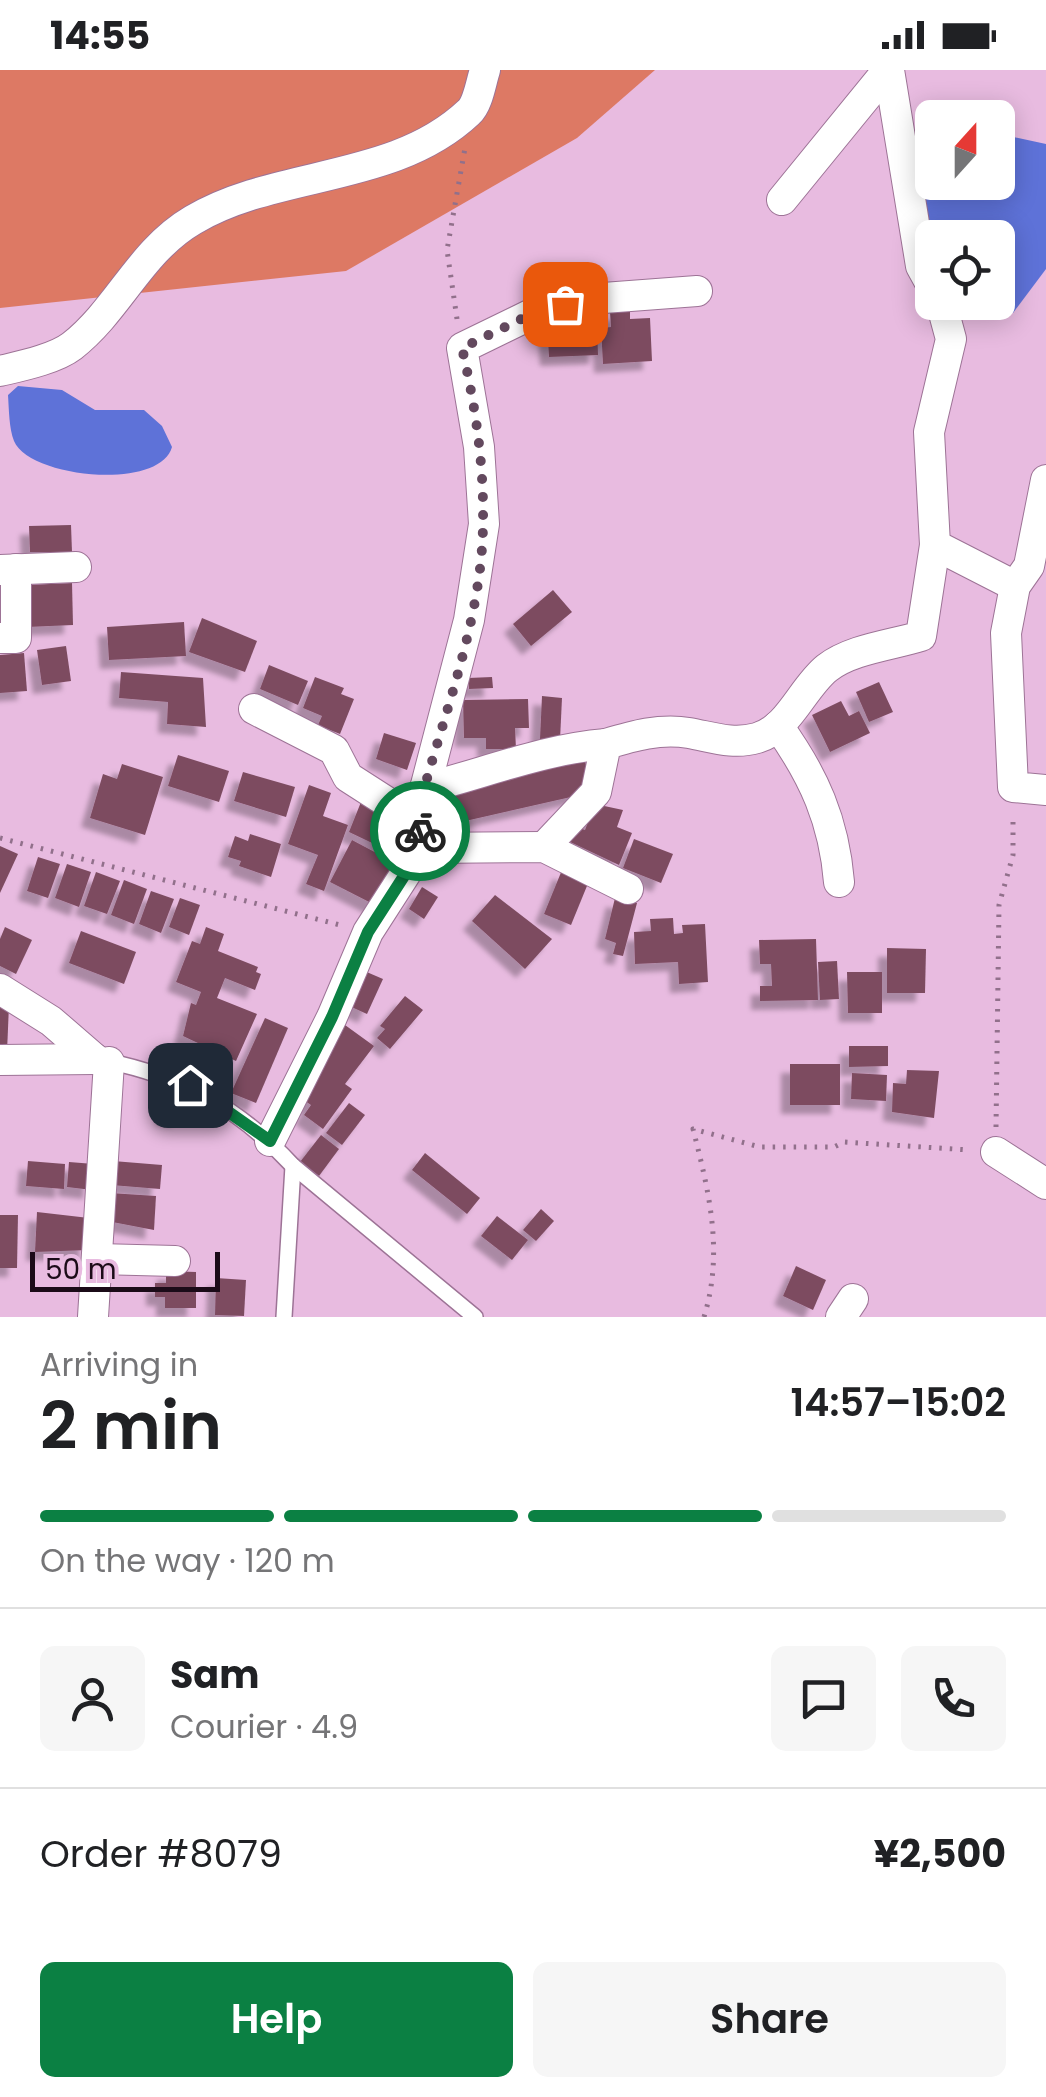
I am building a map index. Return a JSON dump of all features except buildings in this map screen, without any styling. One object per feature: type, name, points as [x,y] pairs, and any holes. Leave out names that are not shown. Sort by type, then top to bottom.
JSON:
[{"type":"street","points":[[0,371],[68,349],[112,308],[150,251],[194,219],[244,198],[402,154],[472,110],[485,70]]},
{"type":"street","points":[[782,200],[889,70]]},
{"type":"street","points":[[889,70],[915,224]]},
{"type":"street","points":[[270,1141],[332,1017],[368,932],[420,835],[424,788],[470,620],[484,524],[479,447],[462,348],[557,306],[590,299],[697,291]]},
{"type":"street","points":[[424,788],[514,766],[556,748],[606,744],[648,732],[688,733],[717,741],[758,738],[778,726],[828,667],[859,653],[921,636],[935,545],[929,432],[952,339],[947,320]]},
{"type":"street","points":[[1046,480],[1029,566],[1015,586],[1006,633],[1012,787],[1046,790]]},
{"type":"street","points":[[935,545],[1015,586]]},
{"type":"street","points":[[0,638],[16,638],[8,570],[76,567]]},
{"type":"street","points":[[254,708],[334,750],[348,777],[420,835],[544,847],[628,889]]},
{"type":"street","points":[[778,726],[820,793],[835,839],[839,882]]},
{"type":"street","points":[[544,847],[596,792],[606,744]]},
{"type":"street","points":[[0,988],[102,1061]]},
{"type":"street","points":[[0,1060],[102,1061]]},
{"type":"street","points":[[93,1317],[102,1061]]},
{"type":"street","points":[[996,1152],[1046,1184]]},
{"type":"street","points":[[98,1259],[175,1261]]},
{"type":"lane","points":[[102,1061],[155,1070],[190,1085],[270,1141],[293,1166],[475,1317]]},
{"type":"lane","points":[[284,1317],[293,1166]]},
{"type":"path","points":[[462,348],[446,250],[472,110]]},
{"type":"path","points":[[704,1317],[711,1295],[714,1211],[693,1128],[760,1148],[834,1148],[844,1142],[996,1152],[999,905],[1013,854],[1012,787]]},
{"type":"path","points":[[0,838],[368,932]]},
{"type":"shaded area","points":[[0,70],[655,70],[577,138],[346,271],[0,308]]},
{"type":"water","points":[[1015,137],[1046,144],[1046,269],[1015,310],[1015,220],[928,220],[926,200],[1015,200]]},
{"type":"water","points":[[18,386],[62,390],[95,410],[144,410],[162,426],[172,447],[162,461],[144,470],[121,474],[67,471],[43,464],[25,454],[14,441],[8,395]]},
{"type":"way so far","points":[[420,831],[420,804],[470,620],[484,524],[479,447],[462,348],[540,310],[565,304]]},
{"type":"route","points":[[190,1085],[270,1141],[332,1017],[356,955],[422,848],[420,831]]}]
